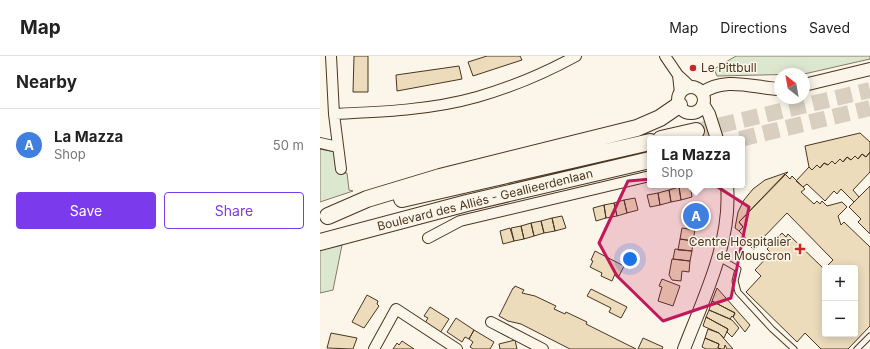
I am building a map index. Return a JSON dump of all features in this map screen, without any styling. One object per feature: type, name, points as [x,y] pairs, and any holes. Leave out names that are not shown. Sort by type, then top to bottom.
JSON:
[{"type":"highway","points":[[324,217],[367,199],[440,177],[637,128],[660,118],[684,95]]},
{"type":"highway","points":[[674,136],[696,131]]},
{"type":"highway","name":"Boulevard des Alliés - Geallieerdenlaan","points":[[324,217],[647,143]]},
{"type":"highway","name":"Boulevard des Alliés - Geallieerdenlaan","points":[[320,242],[467,203],[647,161]]},
{"type":"street","points":[[331,56],[334,114],[342,169]]},
{"type":"street","points":[[334,114],[382,112],[424,107],[477,97],[517,84],[576,56]]},
{"type":"street","points":[[665,56],[678,75],[684,95],[684,111],[692,113],[714,86],[724,84],[774,88]]},
{"type":"street","points":[[810,84],[870,69]]},
{"type":"street","points":[[684,95],[699,90],[700,103],[716,136]]},
{"type":"street","points":[[320,143],[338,147]]},
{"type":"street","points":[[428,238],[460,221],[647,177]]},
{"type":"street","points":[[684,349],[718,258],[726,225],[728,206],[727,188]]},
{"type":"street","points":[[374,349],[396,309],[457,349]]},
{"type":"street","points":[[491,322],[543,349]]},
{"type":"lane","points":[[718,258],[738,269],[736,281],[738,292],[772,329],[794,349]]},
{"type":"lane","points":[[857,349],[870,336]]},
{"type":"highlighted area","points":[[699,175],[749,207],[731,298],[663,321],[617,276],[599,243],[628,181]]},
{"type":"green space","points":[[736,56],[870,56],[870,59],[810,73],[810,68],[774,68],[774,75],[717,76],[714,69]]},
{"type":"green space","points":[[320,149],[335,152],[338,173],[347,173],[349,190],[353,191],[320,202]]},
{"type":"green space","points":[[342,245],[333,290],[320,293],[320,250]]},
{"type":"building","points":[[354,56],[368,56],[368,92],[353,92]]},
{"type":"building","points":[[487,56],[520,56],[522,60],[473,76],[468,62]]},
{"type":"building","points":[[459,66],[462,79],[397,91],[396,75]]},
{"type":"building","points":[[860,133],[870,142],[870,152],[866,157],[862,154],[858,159],[855,156],[851,160],[847,157],[843,162],[840,159],[835,164],[832,161],[828,165],[824,163],[820,168],[817,165],[812,170],[809,167],[805,146]]},
{"type":"building","points":[[870,152],[870,172],[853,190],[859,197],[854,202],[841,189],[837,194],[834,191],[825,201],[807,184],[803,187],[796,181],[809,167],[812,170],[817,165],[820,168],[824,163],[828,165],[832,161],[835,164],[840,159],[843,162],[847,157],[851,160],[855,156],[858,159],[862,154],[866,157]]},
{"type":"building","points":[[788,172],[739,222],[743,227],[739,231],[735,228],[738,212],[744,200],[753,189],[765,180]]},
{"type":"building","points":[[785,174],[790,179],[792,176],[805,189],[801,192],[814,204],[817,201],[820,204],[822,201],[827,206],[842,202],[847,207],[838,216],[841,225],[844,222],[870,247],[870,326],[848,349],[821,349],[805,333],[797,342],[746,292],[761,276],[755,270],[771,253],[767,249],[782,233],[786,237],[788,234],[822,267],[822,337],[858,337],[858,265],[828,265],[833,260],[787,213],[761,240],[762,241],[754,250],[750,246],[751,244],[739,231],[743,227],[739,222]]},
{"type":"building","points":[[870,186],[870,234],[858,222],[861,219],[849,207]]},
{"type":"building","points":[[679,188],[690,188],[692,197],[681,200]]},
{"type":"building","points":[[679,188],[681,200],[671,202],[669,190]]},
{"type":"building","points":[[669,190],[671,202],[660,205],[658,193]]},
{"type":"building","points":[[658,193],[660,205],[650,207],[647,195]]},
{"type":"building","points":[[635,198],[638,210],[627,213],[624,200]]},
{"type":"building","points":[[624,200],[627,213],[617,216],[614,203]]},
{"type":"building","points":[[614,203],[617,216],[606,218],[604,205]]},
{"type":"building","points":[[604,205],[606,218],[596,221],[593,208]]},
{"type":"building","points":[[562,216],[566,228],[555,231],[552,218]]},
{"type":"building","points":[[552,218],[555,231],[544,233],[541,221]]},
{"type":"building","points":[[541,221],[544,233],[534,236],[531,223]]},
{"type":"building","points":[[531,223],[534,236],[524,239],[521,226]]},
{"type":"building","points":[[521,226],[524,239],[514,241],[511,228]]},
{"type":"building","points":[[510,228],[514,241],[503,244],[500,231]]},
{"type":"building","points":[[682,228],[695,230],[693,241],[680,239]]},
{"type":"building","points":[[680,239],[693,241],[692,251],[678,250]]},
{"type":"building","points":[[675,249],[692,251],[690,261],[673,259]]},
{"type":"building","points":[[595,251],[624,266],[619,276],[615,274],[612,281],[601,276],[602,273],[590,267]]},
{"type":"building","points":[[672,259],[690,261],[689,272],[682,271],[681,281],[672,280],[669,275]]},
{"type":"building","points":[[662,279],[680,286],[673,306],[658,301],[662,287],[659,286]]},
{"type":"building","points":[[515,286],[524,290],[522,293],[535,296],[556,306],[554,309],[565,314],[566,312],[587,322],[586,324],[636,349],[570,349],[521,324],[508,321],[499,316]]},
{"type":"building","points":[[717,288],[750,325],[745,332],[733,317],[735,313],[712,301]]},
{"type":"building","points":[[591,289],[627,307],[621,318],[609,312],[611,308],[587,296]]},
{"type":"building","points":[[367,295],[378,301],[377,304],[379,306],[364,328],[352,322]]},
{"type":"building","points":[[712,301],[735,313],[733,317],[732,316],[730,319],[709,310]]},
{"type":"building","points":[[430,307],[449,319],[440,333],[425,323],[428,318],[424,316]]},
{"type":"building","points":[[709,310],[732,320],[739,328],[732,337],[727,332],[728,329],[706,317]]},
{"type":"building","points":[[706,317],[728,329],[724,338],[719,333],[703,326]]},
{"type":"building","points":[[456,318],[474,330],[469,339],[465,337],[462,342],[447,332]]},
{"type":"building","points":[[708,329],[719,333],[733,349],[727,349],[725,345],[724,349],[718,348],[719,344],[705,338]]},
{"type":"building","points":[[474,330],[494,342],[490,349],[473,349],[470,347],[473,342],[469,339]]},
{"type":"building","points":[[331,333],[357,338],[353,349],[327,348]]},
{"type":"building","points":[[643,338],[663,347],[662,349],[638,349]]},
{"type":"building","points":[[705,338],[719,344],[718,348],[721,349],[706,349],[702,347]]},
{"type":"building","points":[[515,340],[517,349],[500,349],[499,344]]},
{"type":"building","points":[[402,341],[414,349],[393,349],[397,343],[399,345]]},
{"type":"tunnel","points":[[696,131],[870,90]]},
{"type":"tunnel","points":[[745,138],[870,108]]},
{"type":"place","name":"Le Pittbull","points":[[693,68]]},
{"type":"place","name":"La Mazza","points":[[696,216]]},
{"type":"place","name":"Centre Hospitalier de Mouscron","points":[[800,249]]}]
